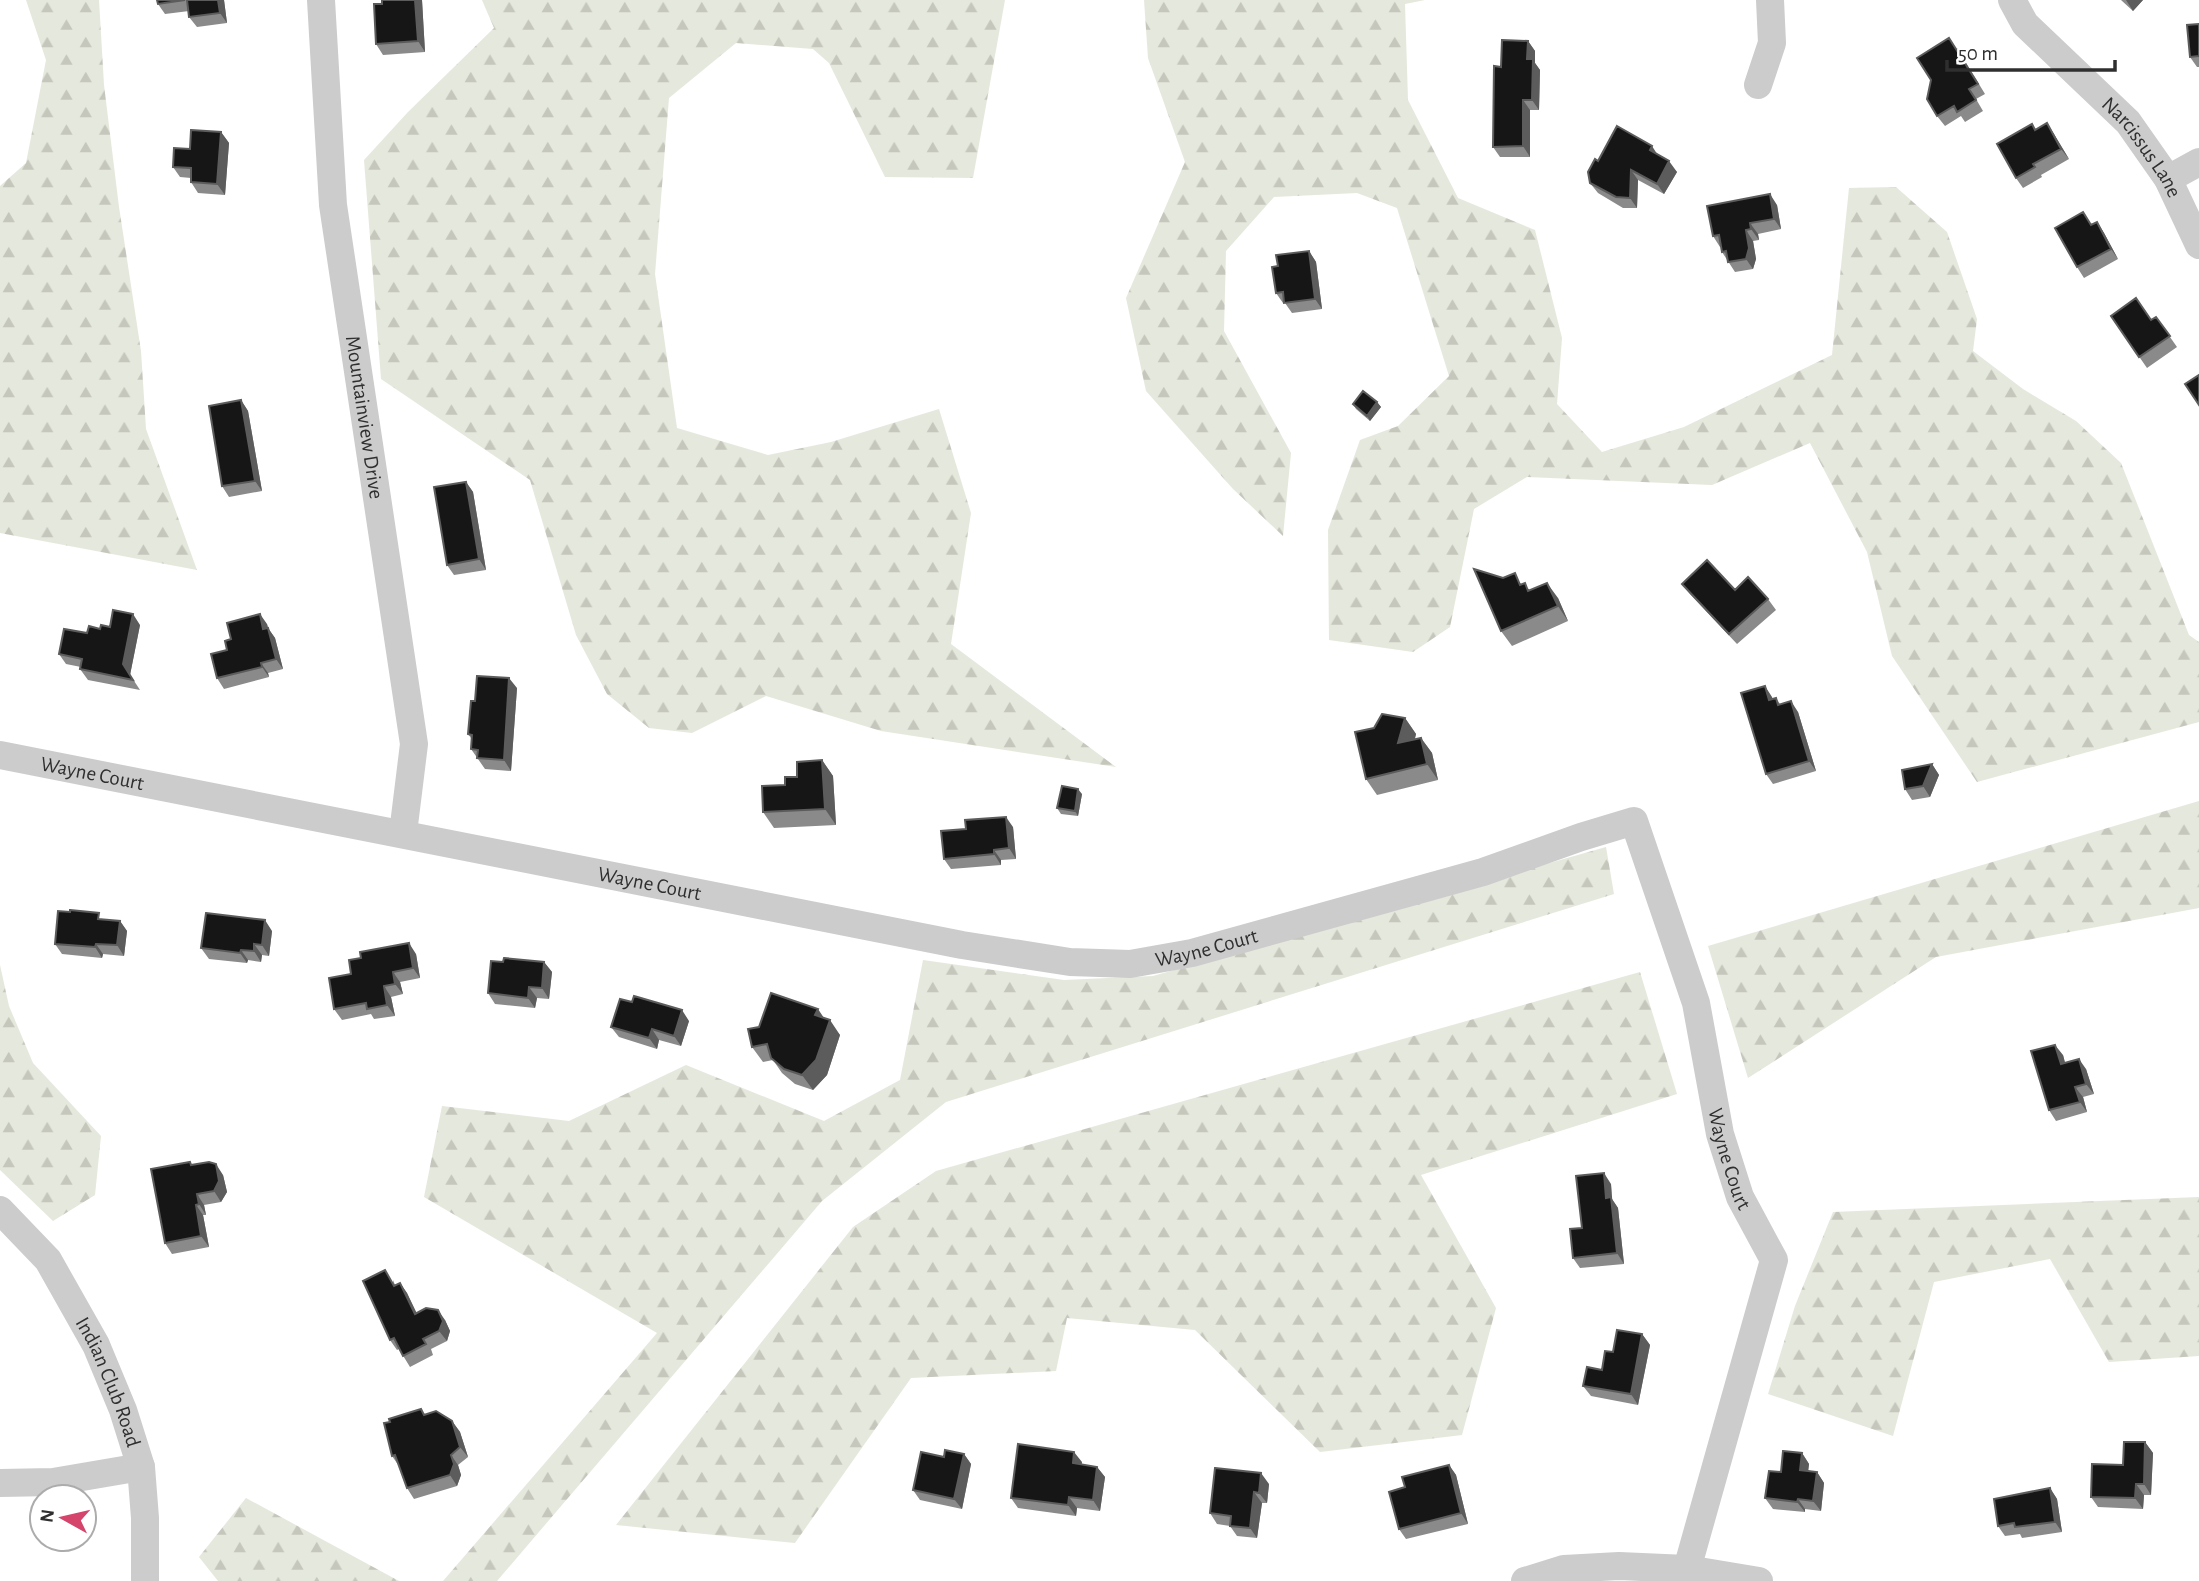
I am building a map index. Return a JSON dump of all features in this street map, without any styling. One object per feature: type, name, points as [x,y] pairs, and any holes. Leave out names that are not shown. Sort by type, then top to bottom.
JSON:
[{"type":"street","name":"Mountainview Drive","points":[[321,0],[333,205],[414,744],[403,833]]},
{"type":"street","points":[[1758,85],[1772,43],[1769,0]]},
{"type":"street","name":"Narcissus Lane","points":[[2012,0],[2025,24],[2128,122],[2168,179],[2199,245]]},
{"type":"street","points":[[2168,179],[2199,162]]},
{"type":"street","name":"Wayne Court","points":[[0,755],[962,945],[1070,962],[1130,964],[1192,953],[1483,872],[1634,821],[1696,1003],[1712,1094],[1740,1197],[1774,1260],[1687,1569]]},
{"type":"street","name":"Indian Club Road","points":[[0,1210],[48,1260],[96,1345],[123,1410],[141,1467],[145,1518],[145,1581]]},
{"type":"street","points":[[0,1483],[53,1482],[141,1467]]},
{"type":"street","points":[[1525,1581],[1564,1569],[1619,1566],[1687,1569],[1759,1581]]},
{"type":"green space","points":[[26,0],[99,0],[104,85],[141,351],[146,429],[197,570],[0,533],[0,186],[26,163],[46,60]]},
{"type":"green space","points":[[482,0],[1005,0],[973,178],[885,177],[829,63],[813,49],[736,43],[669,98],[655,274],[677,428],[768,455],[831,442],[939,409],[971,513],[951,644],[1116,767],[881,731],[766,696],[692,733],[649,728],[607,694],[576,635],[530,480],[381,379],[364,160],[408,112],[494,28]]},
{"type":"green space","points":[[1144,0],[1425,0],[1405,4],[1408,100],[1458,198],[1535,230],[1562,338],[1557,404],[1602,452],[1684,427],[1832,355],[1849,188],[1896,187],[1947,232],[1977,319],[1973,351],[2023,389],[2076,421],[2121,463],[2189,635],[2199,642],[2199,722],[1977,782],[1892,656],[1867,552],[1810,443],[1712,485],[1527,477],[1474,509],[1450,627],[1413,652],[1329,640],[1328,530],[1360,440],[1398,426],[1449,376],[1397,208],[1357,193],[1274,197],[1226,251],[1224,331],[1291,453],[1283,536],[1233,489],[1146,391],[1126,298],[1185,162],[1148,58]]},
{"type":"green space","points":[[2199,801],[2199,908],[1936,957],[1748,1078],[1708,946]]},
{"type":"green space","points":[[1606,847],[1614,894],[946,1102],[822,1201],[497,1581],[443,1581],[657,1333],[424,1197],[442,1106],[569,1121],[686,1065],[824,1121],[900,1080],[923,960],[1064,980],[1153,976]]},
{"type":"green space","points":[[0,965],[9,1006],[33,1063],[101,1136],[95,1195],[53,1221],[0,1170]]},
{"type":"green space","points":[[1640,972],[1677,1094],[1421,1175],[1496,1308],[1462,1435],[1320,1452],[1195,1330],[1067,1318],[1056,1371],[911,1378],[795,1543],[616,1525],[853,1227],[936,1171]]},
{"type":"green space","points":[[2199,1197],[2199,1356],[2109,1362],[2050,1259],[1934,1282],[1893,1436],[1768,1394],[1795,1306],[1833,1212]]},
{"type":"green space","points":[[246,1498],[399,1581],[218,1581],[199,1557]]},
{"type":"building","points":[[157,0],[185,0],[158,4]]},
{"type":"building","points":[[187,0],[218,0],[220,13],[189,17]]},
{"type":"building","points":[[382,0],[415,0],[418,41],[376,44],[374,4],[382,4]]},
{"type":"building","points":[[2199,24],[2199,56],[2190,57],[2187,25]]},
{"type":"building","points":[[1949,38],[1978,84],[1969,89],[1976,100],[1957,112],[1954,106],[1937,116],[1927,99],[1931,80],[1917,58]]},
{"type":"building","points":[[1502,40],[1528,41],[1527,59],[1533,59],[1532,100],[1523,100],[1523,146],[1493,147],[1494,66],[1501,67]]},
{"type":"building","points":[[2047,123],[2061,149],[2033,164],[2035,167],[2016,178],[1997,144],[2032,124],[2035,130]]},
{"type":"building","points":[[1617,126],[1652,146],[1650,150],[1669,161],[1657,184],[1631,170],[1630,198],[1616,197],[1590,183],[1588,172],[1595,159],[1598,161]]},
{"type":"building","points":[[191,130],[221,132],[217,184],[191,182],[191,168],[173,167],[174,148],[190,149]]},
{"type":"building","points":[[1770,194],[1774,219],[1750,223],[1751,229],[1746,230],[1749,248],[1746,259],[1728,262],[1726,251],[1722,252],[1719,235],[1713,236],[1707,206]]},
{"type":"building","points":[[2083,212],[2091,225],[2097,222],[2111,249],[2077,267],[2055,228]]},
{"type":"building","points":[[1309,251],[1315,299],[1284,303],[1283,292],[1276,293],[1272,267],[1278,266],[1276,255]]},
{"type":"building","points":[[2136,298],[2151,320],[2156,317],[2170,336],[2139,357],[2111,316]]},
{"type":"building","points":[[2199,375],[2199,405],[2185,384]]},
{"type":"building","points":[[1363,391],[1377,402],[1367,416],[1353,404]]},
{"type":"building","points":[[241,400],[255,481],[222,486],[209,406]]},
{"type":"building","points":[[466,482],[479,559],[447,565],[434,487]]},
{"type":"building","points":[[1707,560],[1735,590],[1748,577],[1768,599],[1729,634],[1682,584]]},
{"type":"building","points":[[1474,569],[1503,578],[1515,573],[1520,585],[1525,583],[1528,591],[1547,583],[1558,606],[1501,631]]},
{"type":"building","points":[[113,610],[133,614],[123,664],[133,680],[80,669],[82,659],[59,654],[64,629],[87,633],[89,626],[100,629],[101,625],[110,627]]},
{"type":"building","points":[[260,614],[263,629],[268,628],[276,659],[261,663],[262,667],[217,678],[211,654],[227,650],[225,641],[231,639],[227,623]]},
{"type":"building","points":[[477,676],[509,678],[504,760],[477,758],[478,750],[471,749],[472,735],[468,734]]},
{"type":"building","points":[[1765,686],[1769,700],[1776,698],[1778,705],[1791,701],[1809,761],[1766,774],[1741,693]]},
{"type":"building","points":[[1382,714],[1405,718],[1398,743],[1421,738],[1427,764],[1366,779],[1355,732],[1374,728]]},
{"type":"building","points":[[822,760],[825,809],[763,812],[762,786],[785,785],[785,777],[797,777],[797,762]]},
{"type":"building","points":[[1932,764],[1923,786],[1905,789],[1902,770]]},
{"type":"building","points":[[1062,786],[1078,789],[1075,811],[1057,808]]},
{"type":"building","points":[[1006,817],[1009,848],[994,850],[994,854],[944,859],[941,831],[966,829],[965,820]]},
{"type":"building","points":[[58,911],[99,913],[98,919],[120,921],[117,945],[96,944],[95,947],[55,944]]},
{"type":"building","points":[[206,913],[265,920],[262,945],[254,944],[254,951],[241,950],[240,953],[201,948]]},
{"type":"building","points":[[409,943],[413,968],[393,972],[395,984],[384,986],[387,1005],[367,1009],[366,1003],[334,1009],[329,978],[351,974],[349,960],[361,958],[360,952]]},
{"type":"building","points":[[504,958],[544,962],[542,988],[529,987],[528,998],[488,993],[491,961],[503,962]]},
{"type":"building","points":[[771,993],[818,1009],[815,1015],[830,1020],[816,1060],[802,1075],[784,1069],[771,1058],[767,1044],[752,1047],[748,1029],[759,1027]]},
{"type":"building","points":[[634,996],[682,1010],[674,1036],[652,1029],[649,1038],[611,1027],[620,999],[632,1002]]},
{"type":"building","points":[[2055,1045],[2061,1064],[2079,1059],[2086,1084],[2075,1087],[2080,1102],[2049,1110],[2031,1051]]},
{"type":"building","points":[[190,1162],[191,1165],[209,1162],[216,1164],[219,1181],[214,1191],[197,1194],[201,1236],[165,1243],[151,1169]]},
{"type":"building","points":[[1604,1173],[1606,1198],[1611,1197],[1617,1253],[1573,1258],[1570,1229],[1582,1228],[1576,1176]]},
{"type":"building","points":[[385,1270],[394,1286],[400,1283],[415,1314],[426,1308],[438,1310],[443,1321],[439,1331],[423,1339],[426,1344],[403,1356],[394,1338],[390,1340],[363,1281]]},
{"type":"building","points":[[1617,1330],[1642,1334],[1631,1394],[1583,1386],[1587,1367],[1602,1370],[1605,1351],[1613,1352]]},
{"type":"building","points":[[421,1409],[424,1415],[436,1411],[452,1421],[460,1447],[451,1455],[454,1464],[450,1475],[407,1488],[395,1455],[392,1456],[384,1423]]},
{"type":"building","points":[[2124,1442],[2145,1442],[2144,1484],[2136,1484],[2135,1498],[2091,1497],[2092,1464],[2123,1465]]},
{"type":"building","points":[[1018,1444],[1074,1452],[1073,1463],[1097,1467],[1093,1500],[1069,1497],[1068,1505],[1011,1498]]},
{"type":"building","points":[[945,1450],[964,1454],[954,1499],[913,1490],[921,1452],[944,1457]]},
{"type":"building","points":[[1783,1451],[1802,1453],[1800,1470],[1817,1472],[1813,1501],[1765,1498],[1769,1471],[1781,1472]]},
{"type":"building","points":[[1449,1465],[1461,1513],[1399,1529],[1389,1492],[1405,1487],[1402,1477]]},
{"type":"building","points":[[1215,1468],[1261,1473],[1259,1493],[1254,1492],[1250,1528],[1230,1526],[1231,1516],[1210,1513]]},
{"type":"building","points":[[2050,1488],[2055,1522],[2015,1527],[2014,1523],[1998,1526],[1994,1499]]}]
